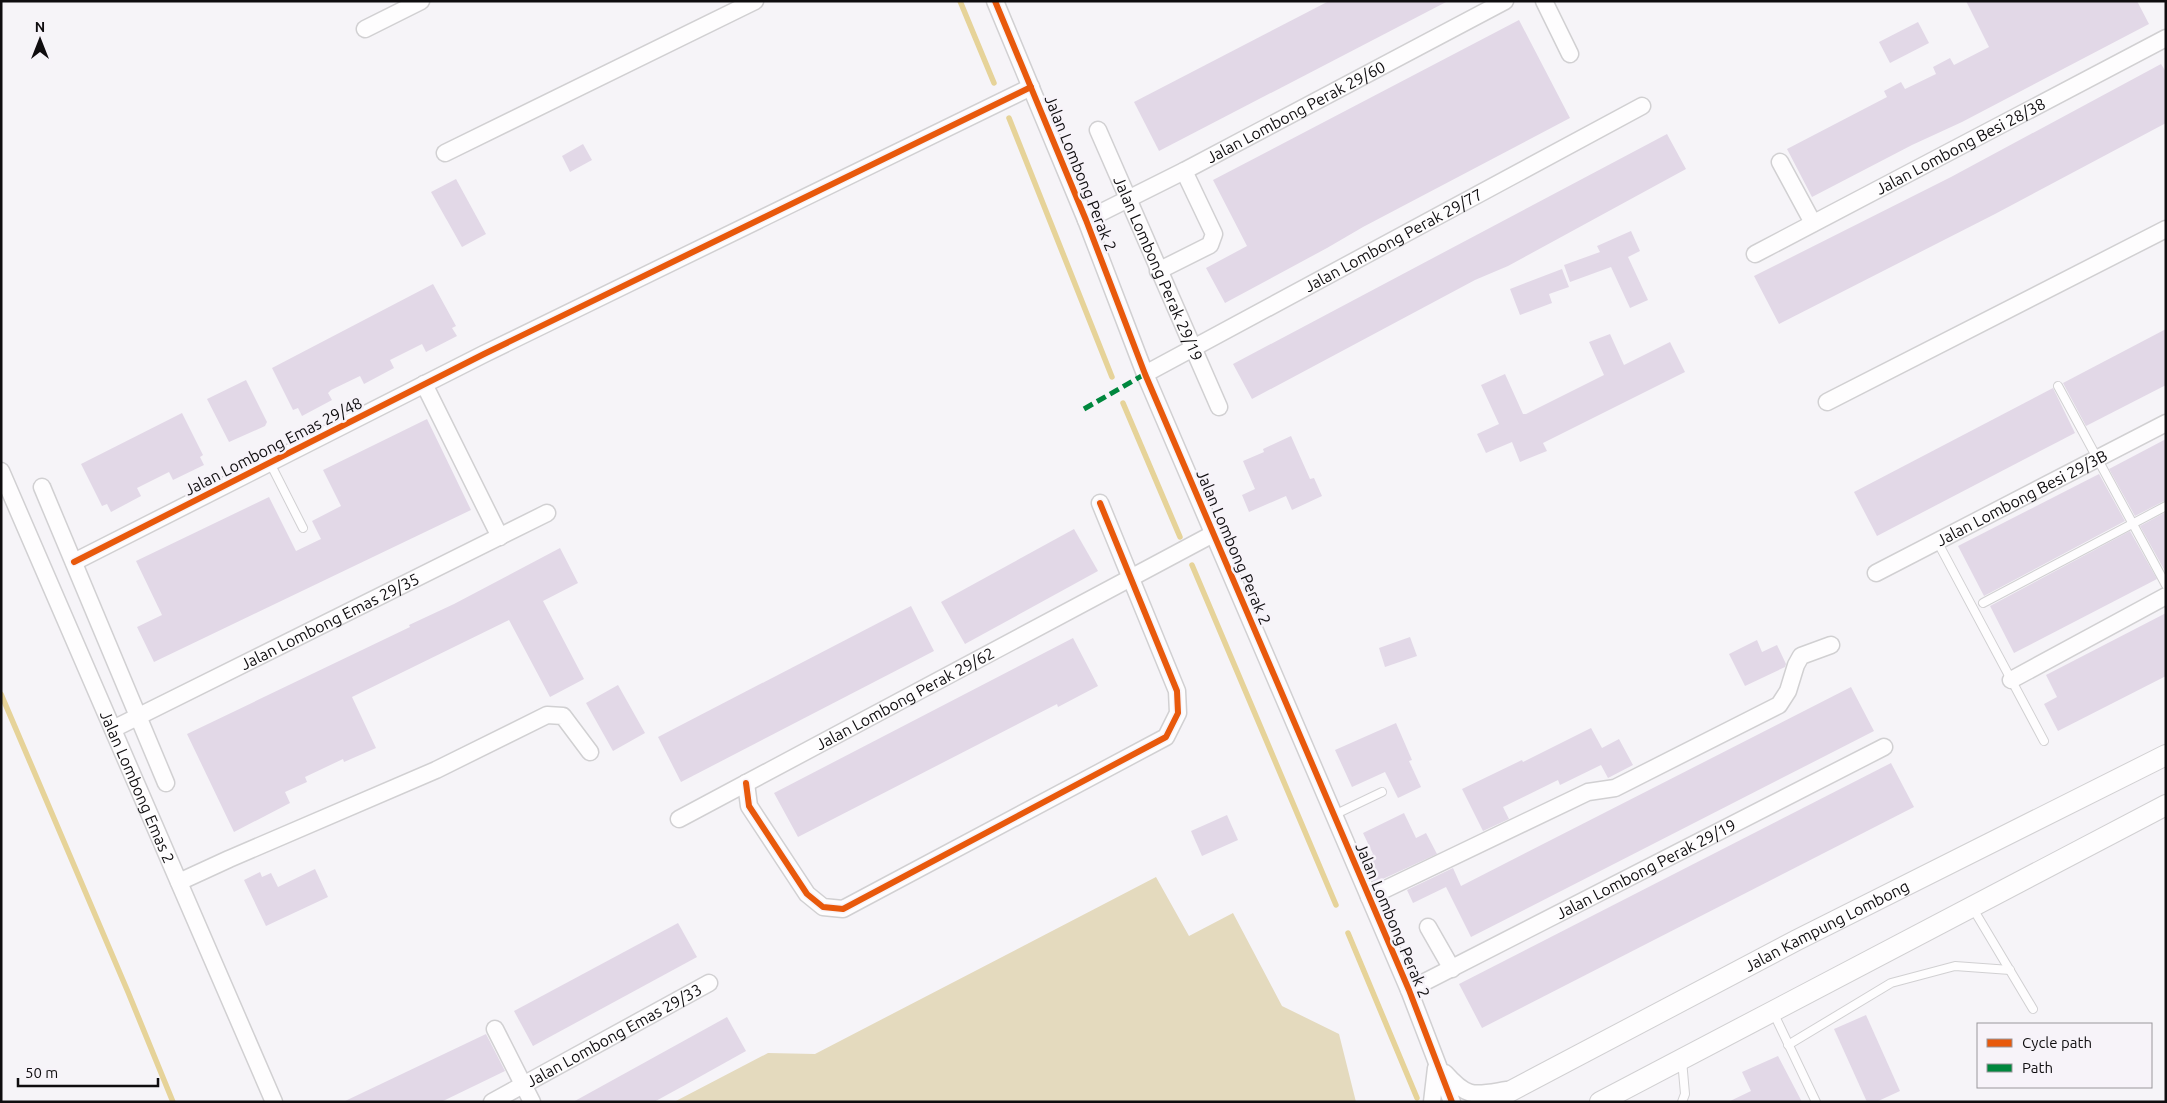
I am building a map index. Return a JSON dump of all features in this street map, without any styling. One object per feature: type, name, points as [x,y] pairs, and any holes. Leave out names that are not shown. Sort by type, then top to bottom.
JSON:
[{"type":"street","points":[[365,29],[421,1]]},
{"type":"street","points":[[445,153],[756,1]]},
{"type":"street","name":"Jalan Lombong Perak 2","points":[[996,1],[1086,220],[1145,374],[1409,990],[1452,1102]]},
{"type":"street","name":"Jalan Lombong Perak 29/60","points":[[1086,220],[1184,171],[1504,1]]},
{"type":"street","points":[[1544,1],[1570,54]]},
{"type":"street","name":"Jalan Lombong Besi 28/38","points":[[1755,254],[2166,38]]},
{"type":"street","name":"Jalan Lombong Emas 29/48","points":[[74,562],[484,354],[1031,87]]},
{"type":"street","name":"Jalan Lombong Perak 29/77","points":[[1145,374],[1642,106]]},
{"type":"street","name":"Jalan Lombong Perak 29/19","points":[[1098,130],[1219,407]]},
{"type":"street","points":[[1780,162],[1813,223]]},
{"type":"street","points":[[1158,271],[1210,245],[1213,241],[1214,234],[1184,171]]},
{"type":"street","points":[[1827,402],[2166,229]]},
{"type":"street","points":[[424,384],[500,537]]},
{"type":"street","name":"Jalan Lombong Besi 29/3B","points":[[1876,573],[2166,423]]},
{"type":"street","name":"Jalan Lombong Emas 2","points":[[1,471],[274,1102]]},
{"type":"street","points":[[42,488],[166,783]]},
{"type":"street","points":[[746,783],[749,806],[807,894],[823,907],[843,909],[1166,737],[1178,713],[1177,692],[1100,503]]},
{"type":"street","name":"Jalan Lombong Emas 29/35","points":[[113,729],[547,513]]},
{"type":"street","name":"Jalan Lombong Perak 29/62","points":[[679,819],[1212,534]]},
{"type":"street","points":[[2011,680],[2166,596]]},
{"type":"street","points":[[1369,897],[1588,792],[1615,788],[1779,704],[1788,691],[1796,665],[1801,656],[1831,645]]},
{"type":"street","points":[[179,882],[436,770],[547,715],[563,716],[590,752]]},
{"type":"street","name":"Jalan Lombong Perak 29/19","points":[[1409,990],[1884,748]]},
{"type":"street","name":"Jalan Kampung Lombong","points":[[1490,1102],[1797,940],[2166,755]]},
{"type":"street","points":[[1600,1102],[2166,805]]},
{"type":"street","points":[[1428,927],[1452,969]]},
{"type":"street","name":"Jalan Lombong Emas 29/33","points":[[492,1102],[708,983]]},
{"type":"street","points":[[495,1029],[532,1102]]},
{"type":"street","points":[[1437,1063],[1458,1088],[1471,1093],[1515,1089]]},
{"type":"street","points":[[1432,1102],[1437,1063]]},
{"type":"lane","points":[[2058,386],[2166,585]]},
{"type":"lane","points":[[270,463],[303,528]]},
{"type":"lane","points":[[1983,602],[2166,506]]},
{"type":"lane","points":[[1937,541],[2044,741]]},
{"type":"lane","points":[[1334,815],[1382,792]]},
{"type":"lane","points":[[1972,907],[2033,1009]]},
{"type":"lane","points":[[1788,1045],[1891,982],[1955,966],[2010,970]]},
{"type":"lane","points":[[1773,1012],[1816,1102]]},
{"type":"lane","points":[[1682,1060],[1685,1094],[1682,1102]]},
{"type":"shaded area","points":[[1156,877],[1189,936],[1233,913],[1282,1006],[1339,1034],[1356,1102],[674,1102],[768,1053],[815,1054]]},
{"type":"building","points":[[1329,1],[1448,1],[1159,151],[1134,102]]},
{"type":"building","points":[[1966,1],[2137,1],[2149,24],[1962,122],[1912,145],[1812,197],[1787,149],[1887,97],[1884,91],[1901,82],[1905,89],[1936,74],[1933,67],[1950,58],[1954,65],[1989,47]]},
{"type":"building","points":[[1519,20],[1570,118],[1363,227],[1225,303],[1206,268],[1247,246],[1213,180]]},
{"type":"building","points":[[1918,22],[1929,43],[1890,63],[1879,42]]},
{"type":"building","points":[[2161,64],[2166,72],[2166,123],[1995,214],[1779,324],[1754,276],[1951,177]]},
{"type":"building","points":[[1667,134],[1686,169],[1508,266],[1475,280],[1252,399],[1233,364]]},
{"type":"building","points":[[583,144],[592,160],[570,172],[562,156]]},
{"type":"building","points":[[456,179],[486,234],[462,247],[431,192]]},
{"type":"building","points":[[1631,231],[1640,251],[1628,257],[1648,300],[1630,308],[1611,267],[1570,282],[1564,265],[1600,252],[1597,246]]},
{"type":"building","points":[[1562,269],[1569,287],[1549,294],[1552,303],[1520,315],[1510,289]]},
{"type":"building","points":[[433,284],[456,326],[452,328],[457,336],[426,352],[422,344],[390,360],[394,368],[364,384],[360,376],[331,390],[328,393],[332,400],[302,416],[298,408],[293,410],[272,368]]},
{"type":"building","points":[[2166,329],[2166,385],[2086,426],[2063,383]]},
{"type":"building","points":[[1610,334],[1624,365],[1670,342],[1685,372],[1543,443],[1547,451],[1520,462],[1512,442],[1486,453],[1477,434],[1499,424],[1481,385],[1505,374],[1523,414],[1526,414],[1604,375],[1589,342]]},
{"type":"building","points":[[246,380],[267,422],[265,426],[229,442],[207,399]]},
{"type":"building","points":[[2053,388],[2075,433],[1877,536],[1854,492]]},
{"type":"building","points":[[182,413],[203,455],[200,457],[204,465],[173,480],[169,472],[137,488],[141,496],[111,512],[107,504],[102,506],[81,464]]},
{"type":"building","points":[[427,419],[471,510],[154,662],[137,627],[162,615],[136,561],[269,497],[296,551],[321,539],[312,521],[341,506],[323,470]]},
{"type":"building","points":[[1291,436],[1310,479],[1314,478],[1322,496],[1292,510],[1286,496],[1249,512],[1242,495],[1255,489],[1243,461],[1264,452],[1263,449]]},
{"type":"building","points":[[2166,439],[2166,500],[2135,516],[2109,469]]},
{"type":"building","points":[[2099,474],[2125,521],[1984,596],[1958,546]]},
{"type":"building","points":[[2166,512],[2166,573],[2140,526]]},
{"type":"building","points":[[1074,529],[1098,571],[965,644],[941,602]]},
{"type":"building","points":[[2130,531],[2157,579],[2014,653],[1990,606]]},
{"type":"building","points":[[560,548],[578,583],[543,601],[584,679],[550,697],[509,620],[352,697],[376,748],[344,762],[343,759],[305,777],[307,782],[285,792],[290,803],[234,832],[187,734],[410,627],[409,625],[454,604]]},
{"type":"building","points":[[911,606],[934,651],[681,782],[658,737]]},
{"type":"building","points":[[2166,613],[2166,676],[2058,731],[2044,704],[2057,697],[2046,675]]},
{"type":"building","points":[[1410,637],[1417,656],[1385,667],[1379,648]]},
{"type":"building","points":[[1073,638],[1098,686],[1058,707],[1057,704],[798,837],[774,793]]},
{"type":"building","points":[[1757,640],[1762,652],[1777,645],[1786,664],[1785,667],[1745,686],[1729,654]]},
{"type":"building","points":[[618,685],[645,733],[613,751],[586,703]]},
{"type":"building","points":[[1851,687],[1874,731],[1471,937],[1446,887],[1413,903],[1407,890],[1453,868],[1461,886]]},
{"type":"building","points":[[1396,723],[1412,760],[1409,761],[1421,787],[1398,798],[1385,772],[1352,787],[1335,750]]},
{"type":"building","points":[[1591,728],[1602,748],[1619,739],[1633,765],[1608,778],[1601,765],[1560,785],[1558,780],[1503,807],[1509,819],[1483,831],[1462,789],[1522,760],[1523,762]]},
{"type":"building","points":[[1891,763],[1914,807],[1482,1028],[1459,984]]},
{"type":"building","points":[[1404,813],[1416,838],[1426,833],[1437,854],[1374,883],[1364,859],[1373,854],[1363,833]]},
{"type":"building","points":[[1227,815],[1238,840],[1202,856],[1191,831]]},
{"type":"building","points":[[315,869],[328,897],[266,926],[244,880],[260,872],[262,877],[271,873],[278,887]]},
{"type":"building","points":[[678,923],[697,957],[533,1046],[514,1011]]},
{"type":"building","points":[[1866,1015],[1900,1091],[1876,1102],[1867,1102],[1834,1029]]},
{"type":"building","points":[[727,1017],[746,1051],[685,1085],[654,1102],[573,1102]]},
{"type":"building","points":[[486,1034],[505,1071],[441,1102],[343,1102]]},
{"type":"building","points":[[1778,1056],[1802,1102],[1728,1102],[1751,1091],[1742,1072]]},
{"type":"waterway","points":[[960,1],[994,83]]},
{"type":"waterway","points":[[1009,118],[1112,377]]},
{"type":"waterway","points":[[1123,403],[1180,537]]},
{"type":"waterway","points":[[1192,565],[1336,905]]},
{"type":"waterway","points":[[1,694],[173,1102]]},
{"type":"waterway","points":[[1348,933],[1417,1098]]},
{"type":"marked path","points":[[1084,409],[1145,374]]},
{"type":"cycle path","points":[[995,1],[1086,220],[1145,374],[1409,990],[1452,1102]]},
{"type":"cycle path","points":[[74,562],[484,354],[1031,87]]},
{"type":"cycle path","points":[[746,783],[749,806],[807,894],[823,907],[843,909],[1166,737],[1178,713],[1177,691],[1100,503]]}]
